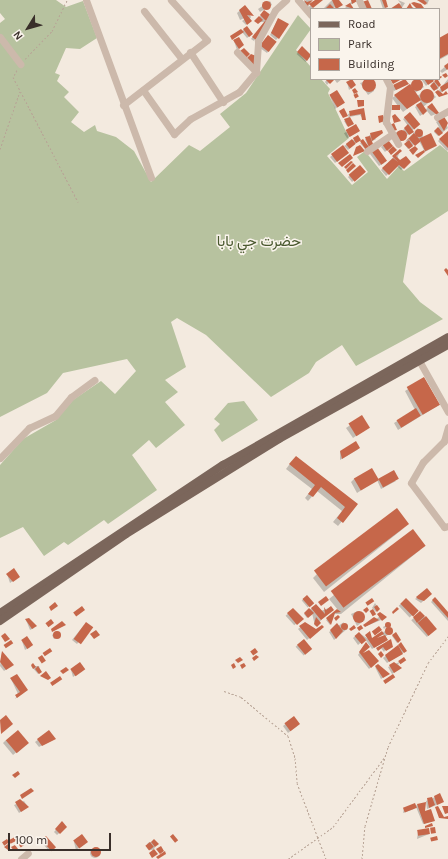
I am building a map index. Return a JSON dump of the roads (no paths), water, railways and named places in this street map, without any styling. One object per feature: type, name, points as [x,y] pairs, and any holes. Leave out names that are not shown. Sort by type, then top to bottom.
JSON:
[{"type":"main road","points":[[0,613],[222,470],[418,358],[448,337]]},
{"type":"main road","points":[[418,358],[448,345]]},
{"type":"main road","points":[[0,621],[222,470]]},
{"type":"street","points":[[86,0],[112,77],[122,93],[123,105],[151,178]]},
{"type":"street","points":[[123,105],[181,58],[208,40],[171,0]]},
{"type":"street","points":[[143,90],[174,134],[190,119],[223,102],[256,72],[258,42],[275,10],[286,0]]},
{"type":"street","points":[[298,0],[310,13]]},
{"type":"street","points":[[144,11],[181,58]]},
{"type":"street","points":[[0,37],[20,64]]},
{"type":"street","points":[[190,52],[223,102]]},
{"type":"street","points":[[237,52],[256,72]]},
{"type":"street","points":[[386,80],[390,87],[386,122],[391,135],[398,144]]},
{"type":"street","points":[[437,117],[448,111]]},
{"type":"street","points":[[367,151],[391,135]]},
{"type":"street","points":[[418,358],[448,412]]},
{"type":"street","points":[[0,458],[29,428],[55,416],[71,396],[94,380]]},
{"type":"street","points":[[448,427],[444,441],[423,462],[412,483],[444,528],[448,526]]},
{"type":"street","points":[[21,859],[28,854]]},
{"type":"park label","name":"حضرت جي بابا","points":[[259,242]]}]
